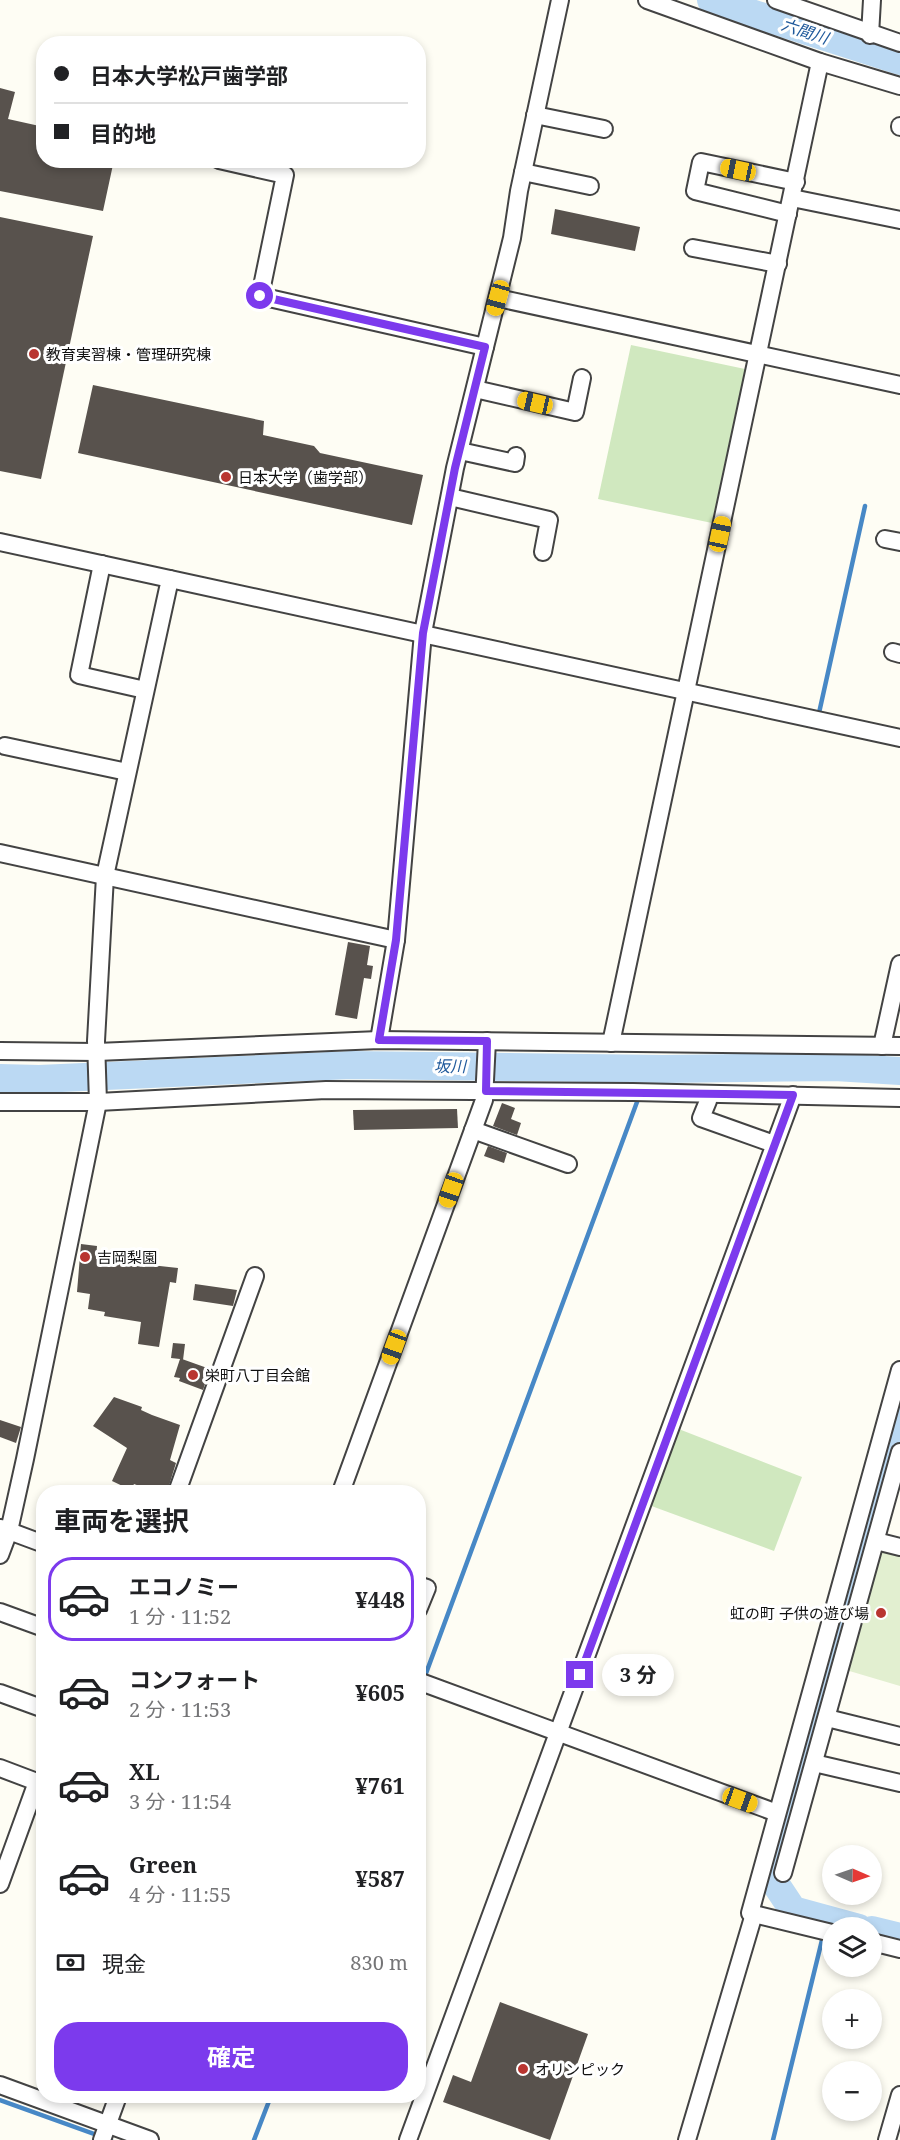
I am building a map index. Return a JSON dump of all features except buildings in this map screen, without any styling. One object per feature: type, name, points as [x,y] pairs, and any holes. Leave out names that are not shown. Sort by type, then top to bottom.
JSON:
[{"type":"street","points":[[379,1040],[396,940],[423,633],[460,451],[512,238],[523,172],[560,0]]},
{"type":"street","points":[[647,0],[820,62],[900,86]]},
{"type":"street","points":[[776,0],[900,43]]},
{"type":"street","points":[[870,34],[872,0]]},
{"type":"street","points":[[611,1043],[820,62]]},
{"type":"street","points":[[535,115],[604,129]]},
{"type":"street","points":[[792,198],[700,162],[696,191],[792,198],[900,220]]},
{"type":"street","points":[[254,168],[285,175],[260,296],[485,347]]},
{"type":"street","points":[[523,172],[590,186]]},
{"type":"street","points":[[693,248],[778,264]]},
{"type":"street","points":[[498,298],[900,385]]},
{"type":"street","points":[[475,389],[575,412],[582,378]]},
{"type":"street","points":[[460,451],[514,463],[516,456]]},
{"type":"street","points":[[450,497],[549,520],[543,552]]},
{"type":"street","points":[[0,542],[900,738]]},
{"type":"street","points":[[102,564],[79,675],[145,690]]},
{"type":"street","points":[[0,1555],[98,1098],[97,1054],[105,876],[170,579]]},
{"type":"street","points":[[5,746],[127,772]]},
{"type":"street","points":[[0,853],[396,940]]},
{"type":"street","points":[[882,1046],[900,964]]},
{"type":"street","points":[[0,1051],[97,1054],[379,1040],[487,1044],[900,1046]]},
{"type":"street","points":[[344,1485],[473,1130],[486,1088],[487,1044]]},
{"type":"street","points":[[0,1102],[326,1090],[486,1088],[900,1098]]},
{"type":"street","points":[[426,2091],[793,1095]]},
{"type":"street","points":[[708,1101],[701,1118],[774,1144]]},
{"type":"street","points":[[473,1130],[568,1164]]},
{"type":"street","points":[[180,1485],[255,1276]]},
{"type":"street","points":[[822,1931],[750,1913],[900,1370]]},
{"type":"street","points":[[783,1873],[900,1452]]},
{"type":"street","points":[[4,1530],[36,1541]]},
{"type":"street","points":[[876,1541],[900,1547]]},
{"type":"street","points":[[0,1612],[36,1625]]},
{"type":"street","points":[[426,1684],[777,1814]]},
{"type":"street","points":[[0,1693],[36,1706]]},
{"type":"street","points":[[827,1718],[900,1736]]},
{"type":"street","points":[[814,1763],[900,1783]]},
{"type":"street","points":[[0,1768],[36,1782]]},
{"type":"street","points":[[0,1884],[36,1785]]},
{"type":"street","points":[[687,2140],[754,1914]]},
{"type":"street","points":[[882,1944],[900,1949]]},
{"type":"street","points":[[0,2085],[36,2101]]},
{"type":"street","points":[[887,2140],[900,2095]]},
{"type":"street","points":[[40,2103],[105,2132],[150,2140]]},
{"type":"street","points":[[105,2132],[115,2103]]},
{"type":"street","points":[[408,2140],[422,2103]]},
{"type":"green space","points":[[631,345],[745,369],[712,523],[598,499]]},
{"type":"green space","points":[[671,1426],[802,1477],[774,1551],[646,1504]]},
{"type":"green space","name":"虹の町 子供の遊び場","points":[[879,1550],[900,1556],[900,1686],[846,1670]]},
{"type":"waterway","name":"六間川","points":[[711,0],[900,61]]},
{"type":"waterway","points":[[819,713],[865,506]]},
{"type":"waterway","name":"坂川","points":[[0,1078],[39,1079],[351,1065],[663,1069],[835,1067],[900,1071]]},
{"type":"waterway","points":[[426,1673],[637,1102]]},
{"type":"waterway","points":[[822,1918],[793,1910],[771,1877],[900,1415]]},
{"type":"waterway","points":[[882,1932],[900,1937]]},
{"type":"waterway","points":[[773,2140],[822,1940]]},
{"type":"waterway","points":[[0,2100],[111,2140]]},
{"type":"waterway","points":[[254,2140],[268,2103]]},
{"type":"place","name":"教育実習棟・管理研究棟","points":[[34,354]]},
{"type":"place","name":"日本大学（歯学部）","points":[[226,477]]},
{"type":"place","name":"吉岡梨園","points":[[85,1257]]},
{"type":"place","name":"栄町八丁目会館","points":[[193,1375]]},
{"type":"place","name":"虹の町 子供の遊び場","points":[[881,1613]]},
{"type":"place","name":"オリンピック","points":[[523,2069]]},
{"type":"route","points":[[260,296],[485,347],[455,468],[423,633],[396,940],[379,1040],[487,1041],[486,1091],[793,1095],[580,1675]]}]
